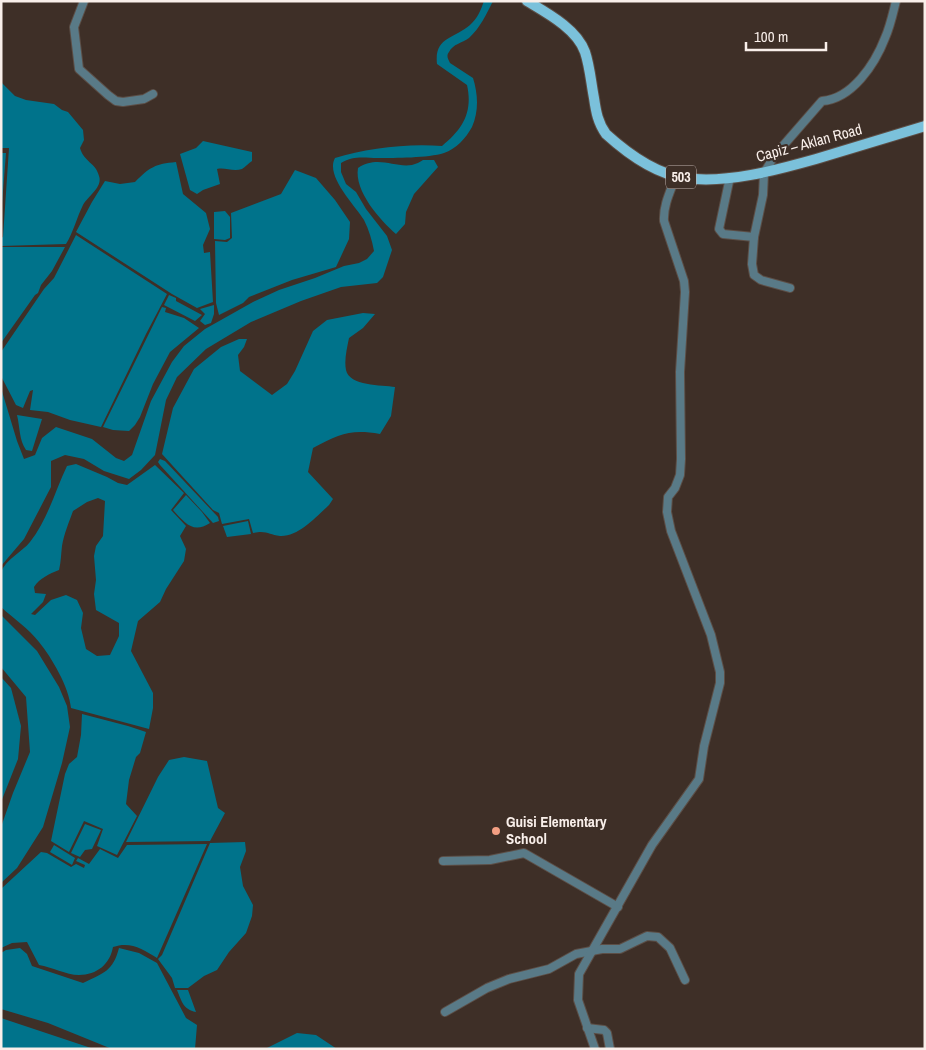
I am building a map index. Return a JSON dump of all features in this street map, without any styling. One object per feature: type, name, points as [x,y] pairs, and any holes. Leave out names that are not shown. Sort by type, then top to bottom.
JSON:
[{"type":"main road","name":"Capiz – Aklan Road","points":[[527,1],[559,20],[571,31],[584,49],[596,114],[601,128],[606,134],[650,166],[676,176],[685,178],[730,177],[764,173],[925,126]]},
{"type":"street","points":[[84,1],[74,28],[79,69],[116,100],[123,102],[144,99],[153,94]]},
{"type":"street","points":[[790,288],[761,280],[754,275],[752,264],[754,237],[764,194],[764,173],[776,155],[822,101],[840,97],[870,67],[885,39],[896,1]]},
{"type":"street","points":[[595,1049],[578,1000],[577,984],[579,974],[652,845],[700,779],[704,746],[720,683],[720,672],[711,635],[671,532],[667,512],[668,497],[675,488],[680,475],[681,459],[680,372],[684,281],[663,214],[676,176]]},
{"type":"street","points":[[730,177],[719,229],[720,232],[723,234],[754,237]]},
{"type":"street","points":[[443,861],[490,860],[524,852],[618,907]]},
{"type":"street","points":[[445,1012],[487,988],[504,981],[540,973],[576,954],[620,949],[647,936],[658,937],[670,948],[685,980]]},
{"type":"street","points":[[587,1028],[604,1030],[607,1033],[610,1049]]},
{"type":"water","points":[[484,1],[493,1],[480,26],[469,38],[453,47],[448,55],[450,63],[473,78],[476,90],[476,115],[472,127],[464,139],[453,149],[437,155],[402,158],[360,158],[350,159],[341,163],[341,172],[346,184],[356,192],[366,209],[387,236],[392,250],[383,277],[377,283],[341,287],[301,301],[251,322],[206,349],[177,377],[166,400],[155,455],[141,470],[129,479],[104,471],[84,459],[65,455],[51,461],[51,487],[24,539],[1,566],[1,388],[24,459],[35,455],[42,438],[56,427],[92,439],[116,458],[124,461],[132,455],[151,401],[172,362],[184,346],[205,329],[253,302],[279,290],[344,266],[359,263],[367,259],[374,251],[364,220],[337,182],[333,165],[335,158],[360,151],[388,147],[442,146],[456,133],[465,119],[469,104],[467,85],[437,64],[437,55],[442,43],[472,23]]},
{"type":"water","points":[[1,82],[15,96],[26,100],[54,104],[68,112],[83,130],[84,140],[80,148],[84,156],[95,168],[100,180],[97,188],[83,205],[66,244],[1,246],[9,148],[1,148]]},
{"type":"water","points":[[203,141],[252,152],[252,161],[239,170],[217,169],[220,184],[197,194],[190,190],[180,154],[196,148]]},
{"type":"water","points":[[1,153],[6,153],[1,216]]},
{"type":"water","points":[[423,160],[434,160],[438,167],[414,194],[406,212],[405,224],[396,234],[369,204],[360,186],[358,168],[372,162],[413,165]]},
{"type":"water","points":[[176,162],[183,194],[206,213],[210,229],[203,245],[204,253],[210,252],[213,302],[197,308],[76,232],[105,181],[120,184],[135,182],[153,167]]},
{"type":"water","points":[[295,170],[316,178],[335,200],[350,222],[349,239],[336,267],[292,280],[249,297],[243,303],[219,315],[216,303],[215,241],[227,242],[232,238],[231,213],[281,194]]},
{"type":"water","points":[[225,211],[230,217],[230,238],[225,240],[214,239],[214,212]]},
{"type":"water","points":[[76,235],[167,294],[101,427],[70,420],[48,412],[30,410],[33,390],[30,391],[23,408],[16,405],[1,376],[1,352],[44,289],[54,278]]},
{"type":"water","points":[[1,247],[65,247],[38,293],[1,343]]},
{"type":"water","points":[[169,295],[176,298],[176,301],[202,315],[195,321],[164,305]]},
{"type":"water","points":[[214,305],[211,323],[205,325],[200,321],[205,314],[200,309]]},
{"type":"water","points":[[162,307],[166,308],[165,312],[184,318],[199,328],[170,352],[135,425],[129,431],[103,427]]},
{"type":"water","points":[[363,313],[375,314],[363,328],[349,338],[345,366],[348,375],[359,382],[395,387],[391,416],[380,434],[361,432],[345,434],[313,448],[308,472],[333,499],[329,505],[300,530],[280,536],[265,532],[253,533],[249,519],[222,524],[219,513],[213,510],[162,454],[173,408],[194,369],[221,347],[239,339],[247,339],[238,355],[240,371],[272,395],[287,384],[313,331],[327,320]]},
{"type":"water","points":[[17,415],[42,419],[32,451],[26,450],[24,446]]},
{"type":"water","points":[[160,459],[165,461],[218,517],[219,521],[213,523],[160,465],[158,462]]},
{"type":"water","points":[[76,464],[118,483],[127,485],[155,465],[184,493],[171,510],[186,526],[180,536],[186,549],[184,561],[160,602],[138,621],[131,651],[153,693],[153,708],[149,729],[71,708],[63,682],[44,649],[31,633],[1,607],[1,572],[3,567],[27,546],[36,533],[67,466]],"holes":[[[98,498],[105,501],[103,536],[96,546],[94,556],[96,580],[94,594],[96,610],[119,623],[119,636],[110,655],[97,656],[86,649],[81,628],[83,613],[77,600],[66,595],[51,600],[35,615],[31,614],[43,602],[46,594],[35,593],[34,587],[42,579],[59,570],[63,542],[73,511],[87,502]]]},
{"type":"water","points":[[186,495],[210,523],[199,527],[190,526],[173,510]]},
{"type":"water","points":[[248,521],[251,534],[227,537],[223,526]]},
{"type":"water","points":[[1,615],[37,651],[59,687],[67,706],[70,727],[62,763],[43,827],[17,868],[1,883],[1,827],[30,752],[26,697],[1,667]]},
{"type":"water","points":[[1,677],[11,688],[21,726],[18,759],[1,802]]},
{"type":"water","points":[[82,714],[146,732],[129,780],[126,804],[137,816],[117,855],[97,846],[103,829],[84,821],[69,852],[51,841],[65,774],[69,764],[77,757]]},
{"type":"water","points":[[184,757],[207,761],[218,808],[225,813],[210,841],[126,842],[158,777],[169,760]]},
{"type":"water","points":[[85,824],[101,830],[92,849],[85,850],[80,857],[71,853]]},
{"type":"water","points":[[245,842],[246,851],[240,867],[243,886],[253,905],[252,916],[246,933],[229,952],[217,970],[204,976],[188,988],[175,988],[172,978],[158,959],[162,955],[210,843]]},
{"type":"water","points":[[207,844],[157,958],[131,945],[119,945],[113,947],[109,959],[97,971],[79,975],[39,965],[27,942],[12,943],[1,948],[1,889],[41,852],[47,853],[71,867],[76,864],[84,868],[85,865],[76,861],[78,858],[89,864],[100,849],[118,858],[127,845]]},
{"type":"water","points":[[54,845],[75,858],[72,865],[50,852]]},
{"type":"water","points":[[20,948],[27,954],[32,966],[83,983],[97,977],[111,967],[119,948],[139,953],[157,963],[186,1018],[197,1025],[195,1049],[112,1049],[48,1023],[1,1009],[1,953],[6,950]]},
{"type":"water","points":[[177,990],[188,990],[196,1012],[186,1007]]},
{"type":"water","points":[[1,1018],[91,1048],[1,1049]]},
{"type":"water","points":[[297,1033],[316,1035],[337,1049],[265,1049]]},
{"type":"place","name":"Guisi Elementary School","points":[[496,831]]}]
